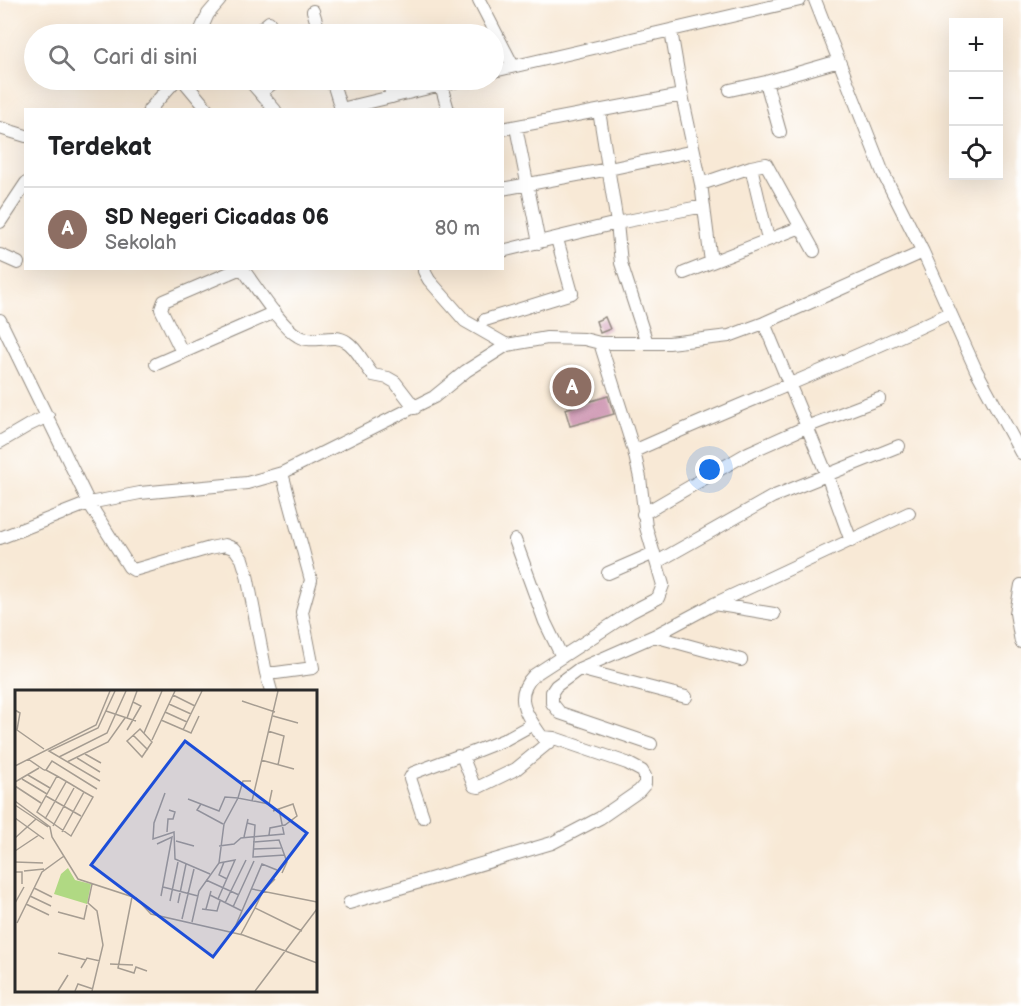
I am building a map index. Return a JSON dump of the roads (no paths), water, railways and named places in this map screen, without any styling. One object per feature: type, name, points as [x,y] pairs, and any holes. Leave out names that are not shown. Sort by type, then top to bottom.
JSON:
[{"type":"street","points":[[205,24],[208,14],[220,0]]},
{"type":"street","points":[[479,0],[491,24]]},
{"type":"street","points":[[504,68],[800,0]]},
{"type":"street","points":[[815,0],[872,149],[923,252],[976,370],[1021,453]]},
{"type":"street","points":[[313,11],[317,24]]},
{"type":"street","points":[[671,31],[701,184],[711,262]]},
{"type":"street","points":[[504,49],[513,66]]},
{"type":"street","points":[[730,90],[839,61]]},
{"type":"street","points":[[766,82],[780,132]]},
{"type":"street","points":[[150,108],[167,90]]},
{"type":"street","points":[[191,90],[206,108]]},
{"type":"street","points":[[264,90],[261,92],[273,108]]},
{"type":"street","points":[[335,90],[341,108]]},
{"type":"street","points":[[390,90],[392,97]]},
{"type":"street","points":[[345,108],[420,90]]},
{"type":"street","points":[[448,108],[450,90]]},
{"type":"street","points":[[504,129],[682,95]]},
{"type":"street","points":[[599,111],[621,263],[647,343]]},
{"type":"street","points":[[516,127],[539,243]]},
{"type":"street","points":[[0,128],[24,135]]},
{"type":"street","points":[[504,189],[694,151]]},
{"type":"street","points":[[701,184],[766,164],[814,251]]},
{"type":"street","points":[[751,167],[768,239]]},
{"type":"street","points":[[0,222],[24,189]]},
{"type":"street","points":[[504,251],[617,223],[704,206]]},
{"type":"street","points":[[684,273],[801,227]]},
{"type":"street","points":[[485,320],[572,293],[557,239]]},
{"type":"street","points":[[0,538],[89,503],[140,493],[247,483],[282,473],[415,408],[507,345],[547,338],[584,339],[600,343],[647,343],[688,342],[729,336],[764,323],[923,252]]},
{"type":"street","points":[[0,255],[18,262]]},
{"type":"street","points":[[182,352],[161,309],[162,304],[164,301],[236,270]]},
{"type":"street","points":[[243,270],[287,329],[303,339],[313,341],[335,339],[347,342],[373,375],[396,382],[415,408]]},
{"type":"street","points":[[424,270],[429,280],[465,321],[507,345]]},
{"type":"street","points":[[156,364],[275,312]]},
{"type":"street","points":[[634,451],[734,407],[789,386],[950,313]]},
{"type":"street","points":[[0,320],[89,503],[129,567],[134,570],[225,545],[235,549],[242,559],[247,575],[271,690]]},
{"type":"street","points":[[764,323],[827,475],[851,541]]},
{"type":"street","points":[[349,903],[552,843],[600,818],[639,791],[645,784],[642,771],[627,764],[554,738],[542,737],[532,724],[522,702],[525,684],[544,667],[658,597],[663,585],[643,514],[640,478],[634,451],[600,343]]},
{"type":"street","points":[[643,514],[748,453],[806,427],[879,399]]},
{"type":"street","points":[[0,442],[48,417]]},
{"type":"street","points":[[608,573],[656,558],[772,497],[899,446]]},
{"type":"street","points":[[266,673],[313,668],[302,612],[311,580],[282,473]]},
{"type":"street","points":[[651,744],[560,713],[552,704],[552,692],[556,686],[579,669],[654,636],[714,604],[909,513]]},
{"type":"street","points":[[515,540],[545,622],[562,657]]},
{"type":"street","points":[[1021,585],[1016,613],[1021,642]]},
{"type":"street","points":[[714,604],[774,614]]},
{"type":"street","points":[[654,636],[741,660]]},
{"type":"street","points":[[579,669],[686,697]]},
{"type":"street","points":[[423,818],[410,775],[504,740],[532,724]]},
{"type":"street","points":[[461,757],[474,786],[479,787],[516,769],[554,738]]},
{"type":"place","name":"SD Negeri Cicadas 06","points":[[572,387]]}]
